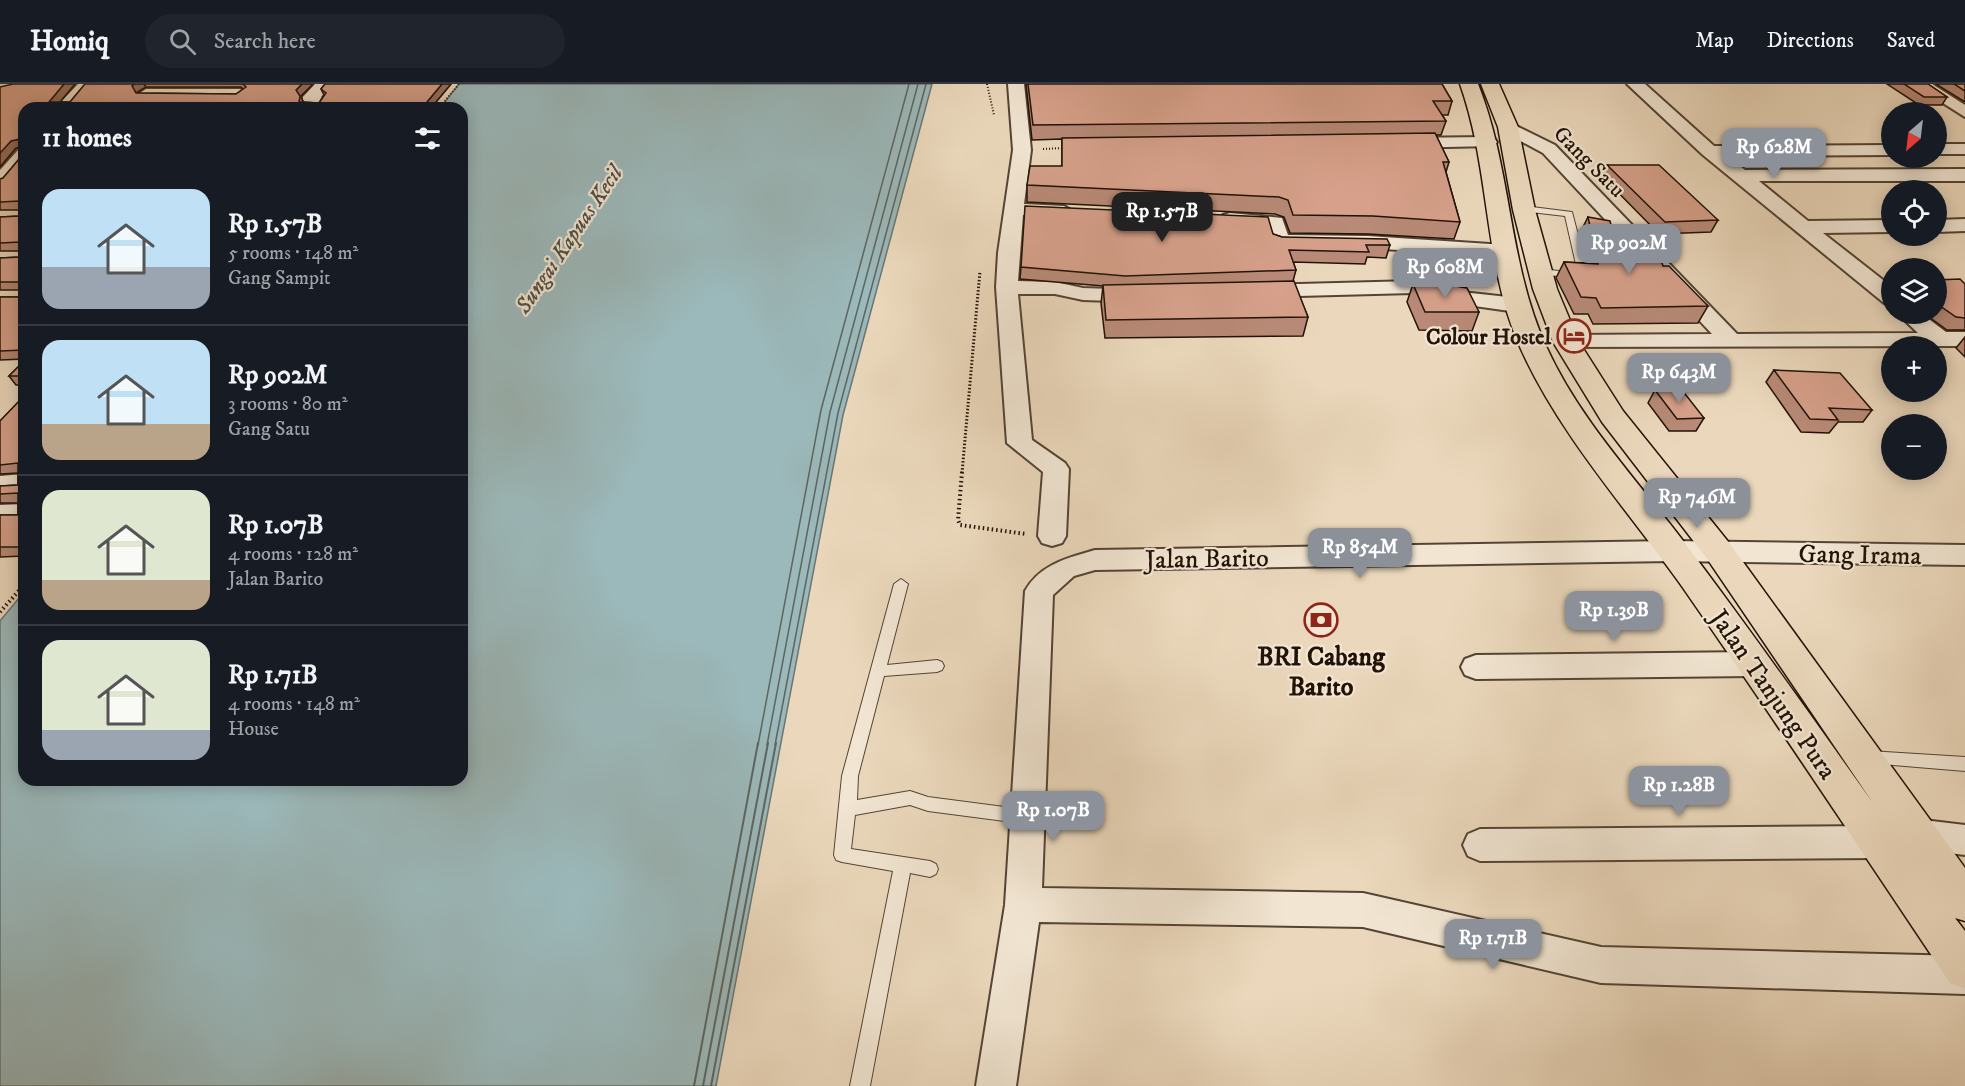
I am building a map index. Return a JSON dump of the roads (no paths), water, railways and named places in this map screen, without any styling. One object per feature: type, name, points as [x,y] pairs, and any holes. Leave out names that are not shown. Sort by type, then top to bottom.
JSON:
[{"type":"highway","name":"Jalan Tanjung Pura","points":[[1469,84],[1498,134],[1524,209],[1540,272],[1566,342],[1611,416],[1719,552],[1861,757],[1896,838]]},
{"type":"highway","name":"Jalan Tanjung Pura","points":[[1490,84],[1498,134],[1505,251],[1517,305],[1533,347],[1579,426],[1673,551],[1753,664],[1896,838],[1957,922],[1965,968]]},
{"type":"street","points":[[69,102],[88,84]]},
{"type":"street","points":[[317,102],[319,100],[309,99],[325,84]]},
{"type":"street","points":[[1016,84],[1022,150],[1008,253],[1007,287],[1020,443],[1056,469],[1052,536]]},
{"type":"street","points":[[1635,84],[1709,151],[1881,289]]},
{"type":"street","points":[[1921,84],[1965,112]]},
{"type":"street","points":[[146,94],[183,88],[240,94]]},
{"type":"street","points":[[1382,143],[1498,134]]},
{"type":"street","name":"Gang Satu","points":[[1498,134],[1549,149],[1731,340]]},
{"type":"street","points":[[1947,149],[1965,149]]},
{"type":"street","points":[[1709,151],[1881,150]]},
{"type":"street","points":[[1,180],[18,161]]},
{"type":"street","points":[[1740,176],[1965,175]]},
{"type":"street","points":[[1,180],[18,179]]},
{"type":"street","points":[[1015,209],[1086,213]]},
{"type":"street","points":[[1216,219],[1275,222],[1280,241],[1368,242],[1505,251]]},
{"type":"street","points":[[1947,226],[1965,225]]},
{"type":"street","points":[[1806,227],[1881,226]]},
{"type":"street","points":[[1007,287],[1055,288],[1083,294],[1166,295]]},
{"type":"street","points":[[1241,292],[1413,287],[1453,297],[1517,305]]},
{"type":"street","points":[[1922,324],[1937,336]]},
{"type":"street","points":[[1947,338],[1965,339]]},
{"type":"street","points":[[1566,342],[1881,339]]},
{"type":"street","points":[[0,485],[18,484]]},
{"type":"street","points":[[0,514],[18,513]]},
{"type":"street","name":"Jalan Barito","points":[[1028,818],[1039,591],[1064,569],[1095,560],[1719,552]]},
{"type":"street","name":"Gang Irama","points":[[1719,552],[1965,555]]},
{"type":"street","points":[[1476,667],[1581,664],[1655,668],[1753,664]]},
{"type":"street","points":[[996,1086],[1023,905],[1028,818]]},
{"type":"street","points":[[1480,845],[1896,838],[1965,840]]},
{"type":"street","points":[[1023,905],[1363,910],[1601,965],[1965,975]]},
{"type":"lane","points":[[1524,209],[1569,214],[1576,224],[1584,277],[1540,272]]},
{"type":"lane","points":[[901,584],[850,776],[842,855],[930,870]]},
{"type":"lane","points":[[878,671],[937,666]]},
{"type":"lane","points":[[1861,757],[1965,764]]},
{"type":"lane","points":[[848,809],[910,798],[928,804],[1028,818]]},
{"type":"lane","points":[[860,1086],[903,865]]},
{"type":"water","name":"Sungai Kapuas Kecil","points":[[459,84],[932,84],[843,415],[716,1086],[0,1086],[0,621],[18,599],[18,786],[468,786],[468,102],[445,102]]},
{"type":"place","name":"Colour Hostel","points":[[1574,336]]},
{"type":"place","name":"BRI Cabang Barito","points":[[1321,620]]}]
